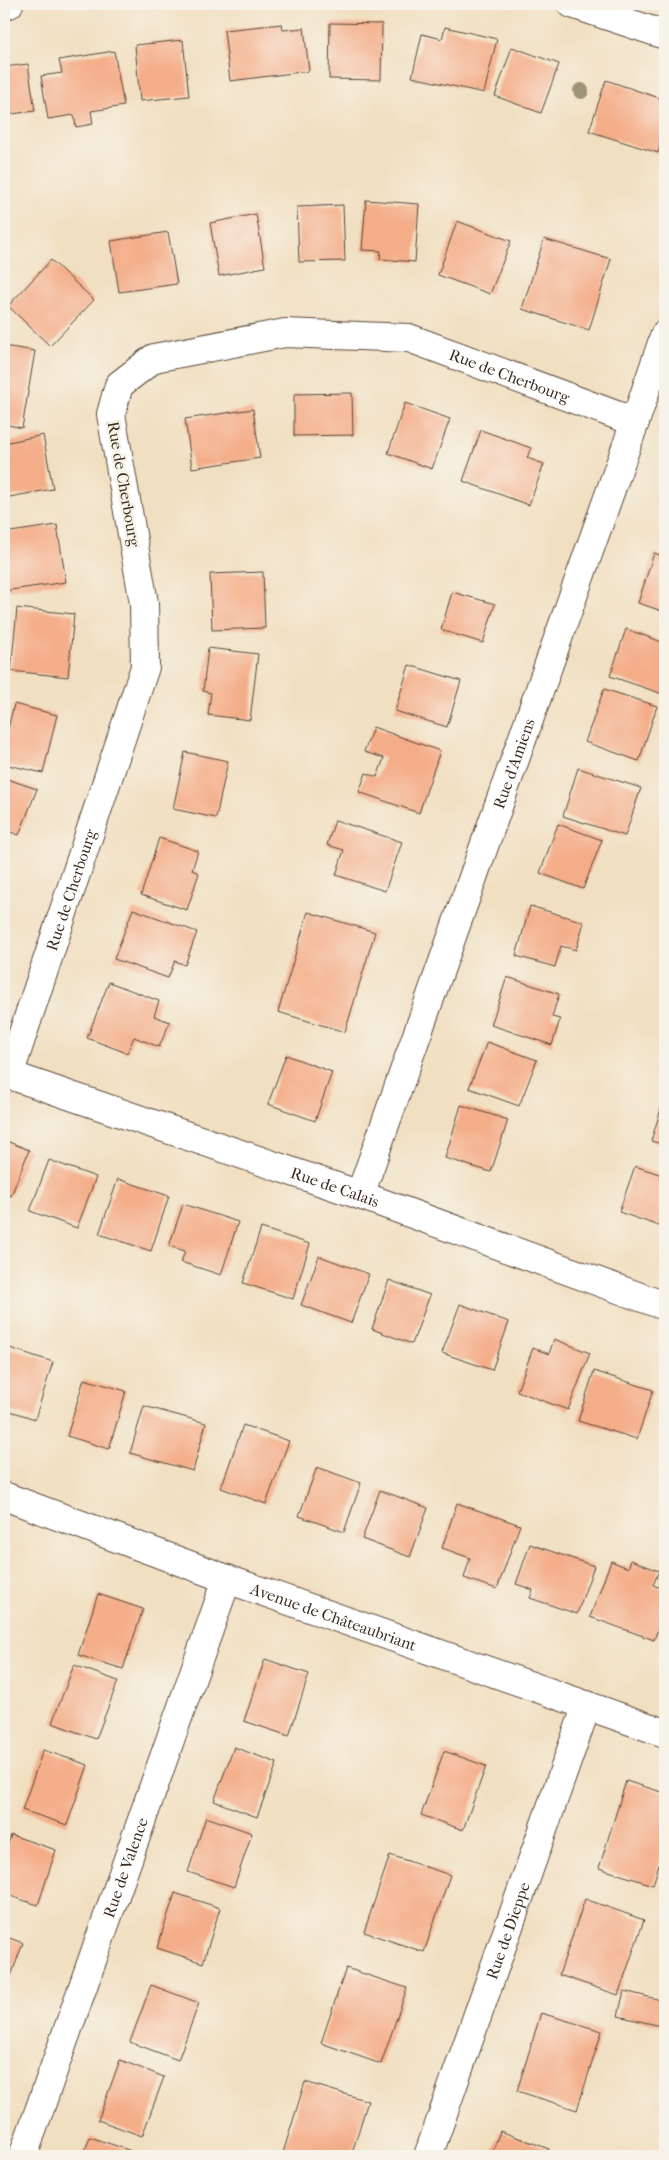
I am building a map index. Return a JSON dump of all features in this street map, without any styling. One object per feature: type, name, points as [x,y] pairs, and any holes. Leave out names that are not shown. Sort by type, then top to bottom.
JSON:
[{"type":"street","points":[[4,5],[9,4]]},
{"type":"street","points":[[572,4],[665,36]]},
{"type":"street","name":"Rue de Cherbourg","points":[[6,1074],[145,667],[144,603],[111,414],[119,386],[154,358],[285,333],[409,338],[636,422]]},
{"type":"street","name":"Rue d'Amiens","points":[[360,1195],[636,422],[665,334]]},
{"type":"street","name":"Rue de Calais","points":[[6,1074],[360,1195],[665,1306]]},
{"type":"street","name":"Avenue de Châteaubriant","points":[[4,1496],[227,1579],[665,1733]]},
{"type":"street","name":"Rue de Valence","points":[[23,2156],[227,1579]]},
{"type":"street","name":"Rue de Dieppe","points":[[428,2156],[587,1705]]},
{"type":"building","points":[[330,23],[382,24],[381,80],[329,79]]},
{"type":"building","points":[[282,24],[283,30],[304,28],[309,71],[230,81],[224,30]]},
{"type":"building","points":[[445,27],[497,39],[484,93],[412,77],[422,34],[442,39]]},
{"type":"building","points":[[183,40],[189,96],[140,101],[135,45]]},
{"type":"building","points":[[512,47],[559,64],[541,113],[495,96]]},
{"type":"building","points":[[114,51],[124,106],[91,111],[93,124],[76,127],[74,115],[48,119],[41,76],[62,73],[59,60]]},
{"type":"building","points":[[28,64],[35,111],[4,115],[4,67]]},
{"type":"building","points":[[606,80],[665,100],[665,131],[658,153],[589,131]]},
{"type":"building","points":[[366,200],[419,204],[415,262],[380,259],[381,251],[362,250]]},
{"type":"building","points":[[343,205],[345,261],[299,262],[297,207]]},
{"type":"building","points":[[256,214],[265,267],[219,276],[210,223]]},
{"type":"building","points":[[457,221],[511,241],[490,294],[438,275]]},
{"type":"building","points":[[168,232],[177,284],[119,292],[111,241]]},
{"type":"building","points":[[544,239],[611,259],[589,330],[522,309]]},
{"type":"building","points":[[51,260],[94,300],[50,346],[8,306]]},
{"type":"building","points":[[4,346],[35,351],[22,428],[4,424]]},
{"type":"building","points":[[352,393],[353,435],[294,436],[294,394]]},
{"type":"building","points":[[405,403],[450,419],[432,469],[388,453]]},
{"type":"building","points":[[253,409],[260,458],[192,468],[185,419]]},
{"type":"building","points":[[481,430],[531,448],[527,458],[544,464],[529,505],[463,481]]},
{"type":"building","points":[[43,435],[53,489],[4,498],[4,443]]},
{"type":"building","points":[[57,525],[66,582],[4,591],[4,533]]},
{"type":"building","points":[[654,553],[665,557],[665,612],[638,603]]},
{"type":"building","points":[[263,572],[265,628],[212,630],[210,574]]},
{"type":"building","points":[[452,592],[495,604],[483,643],[441,630]]},
{"type":"building","points":[[17,608],[74,614],[68,677],[11,671]]},
{"type":"building","points":[[626,629],[665,643],[665,687],[663,694],[610,676]]},
{"type":"building","points":[[208,648],[258,654],[250,720],[208,715],[211,693],[203,691]]},
{"type":"building","points":[[409,665],[461,681],[447,727],[395,711]]},
{"type":"building","points":[[604,689],[657,706],[639,761],[585,742]]},
{"type":"building","points":[[14,704],[57,715],[43,773],[4,764],[4,745]]},
{"type":"building","points":[[373,727],[440,751],[419,813],[359,792],[366,773],[377,777],[384,758],[364,752]]},
{"type":"building","points":[[185,752],[228,761],[216,818],[173,809]]},
{"type":"building","points":[[578,768],[641,788],[625,836],[563,816]]},
{"type":"building","points":[[4,778],[37,789],[19,835],[4,830]]},
{"type":"building","points":[[335,820],[402,842],[385,891],[336,875],[344,850],[327,845]]},
{"type":"building","points":[[558,824],[602,840],[583,889],[540,873]]},
{"type":"building","points":[[159,838],[198,851],[192,870],[199,873],[187,910],[141,895]]},
{"type":"building","points":[[530,906],[584,922],[576,950],[561,946],[555,967],[516,956]]},
{"type":"building","points":[[133,909],[197,932],[185,965],[175,961],[168,978],[114,959]]},
{"type":"building","points":[[308,912],[375,932],[345,1032],[278,1012]]},
{"type":"building","points":[[507,977],[559,994],[552,1017],[560,1019],[552,1045],[491,1025]]},
{"type":"building","points":[[109,982],[159,1001],[154,1016],[170,1022],[159,1047],[134,1037],[127,1053],[87,1038]]},
{"type":"building","points":[[487,1042],[537,1060],[519,1106],[469,1088]]},
{"type":"building","points":[[286,1055],[332,1072],[315,1121],[268,1104]]},
{"type":"building","points":[[665,1096],[665,1145],[651,1141]]},
{"type":"building","points":[[461,1105],[508,1120],[491,1172],[445,1158]]},
{"type":"building","points":[[4,1140],[29,1150],[11,1196],[4,1193]]},
{"type":"building","points":[[49,1160],[96,1177],[77,1228],[30,1211]]},
{"type":"building","points":[[635,1166],[665,1176],[665,1228],[619,1212]]},
{"type":"building","points":[[118,1179],[169,1196],[151,1251],[99,1234]]},
{"type":"building","points":[[183,1204],[238,1222],[221,1275],[181,1262],[185,1251],[169,1246]]},
{"type":"building","points":[[261,1228],[310,1244],[293,1299],[243,1283]]},
{"type":"building","points":[[319,1256],[369,1274],[351,1323],[301,1305]]},
{"type":"building","points":[[389,1280],[430,1295],[412,1344],[372,1329]]},
{"type":"building","points":[[460,1304],[509,1322],[492,1370],[442,1353]]},
{"type":"building","points":[[554,1339],[590,1353],[568,1410],[517,1391],[533,1348],[549,1354]]},
{"type":"building","points":[[4,1346],[53,1362],[35,1419],[4,1409]]},
{"type":"building","points":[[594,1371],[653,1390],[637,1439],[578,1421]]},
{"type":"building","points":[[84,1379],[126,1391],[109,1449],[67,1436]]},
{"type":"building","points":[[144,1406],[206,1423],[193,1471],[130,1453]]},
{"type":"building","points":[[243,1425],[289,1441],[266,1504],[221,1488]]},
{"type":"building","points":[[317,1467],[361,1483],[344,1532],[299,1516]]},
{"type":"building","points":[[380,1490],[428,1508],[410,1557],[362,1539]]},
{"type":"building","points":[[457,1503],[520,1525],[497,1589],[464,1578],[470,1558],[442,1548]]},
{"type":"building","points":[[530,1544],[594,1566],[577,1614],[530,1598],[533,1590],[516,1584]]},
{"type":"building","points":[[631,1560],[659,1571],[653,1585],[665,1590],[665,1610],[654,1640],[590,1617],[611,1561],[628,1568]]},
{"type":"building","points":[[98,1594],[143,1609],[123,1669],[78,1655]]},
{"type":"building","points":[[265,1659],[309,1674],[289,1736],[244,1721]]},
{"type":"building","points":[[74,1665],[118,1681],[96,1739],[52,1723]]},
{"type":"building","points":[[234,1747],[277,1763],[257,1817],[214,1801]]},
{"type":"building","points":[[43,1750],[88,1765],[67,1825],[22,1810]]},
{"type":"building","points":[[444,1751],[486,1766],[463,1830],[421,1815]]},
{"type":"building","points":[[626,1781],[665,1793],[665,1843],[653,1885],[599,1868]]},
{"type":"building","points":[[206,1817],[252,1833],[234,1887],[188,1872]]},
{"type":"building","points":[[11,1835],[56,1850],[38,1905],[4,1894],[4,1858]]},
{"type":"building","points":[[390,1855],[450,1875],[424,1952],[364,1932]]},
{"type":"building","points":[[175,1893],[220,1908],[203,1963],[157,1948]]},
{"type":"building","points":[[585,1899],[644,1920],[618,1995],[559,1975]]},
{"type":"building","points":[[4,1936],[23,1943],[4,1995]]},
{"type":"building","points":[[346,1968],[407,1988],[381,2064],[321,2043]]},
{"type":"building","points":[[151,1985],[199,2003],[178,2060],[130,2042]]},
{"type":"building","points":[[624,1991],[665,2001],[661,2026],[618,2016]]},
{"type":"building","points":[[541,2013],[602,2031],[577,2110],[517,2091]]},
{"type":"building","points":[[120,2060],[164,2077],[142,2136],[98,2120]]},
{"type":"building","points":[[305,2082],[368,2101],[351,2156],[282,2156]]},
{"type":"building","points":[[500,2131],[549,2149],[547,2156],[491,2156]]},
{"type":"building","points":[[90,2137],[137,2153],[136,2156],[83,2156]]}]
